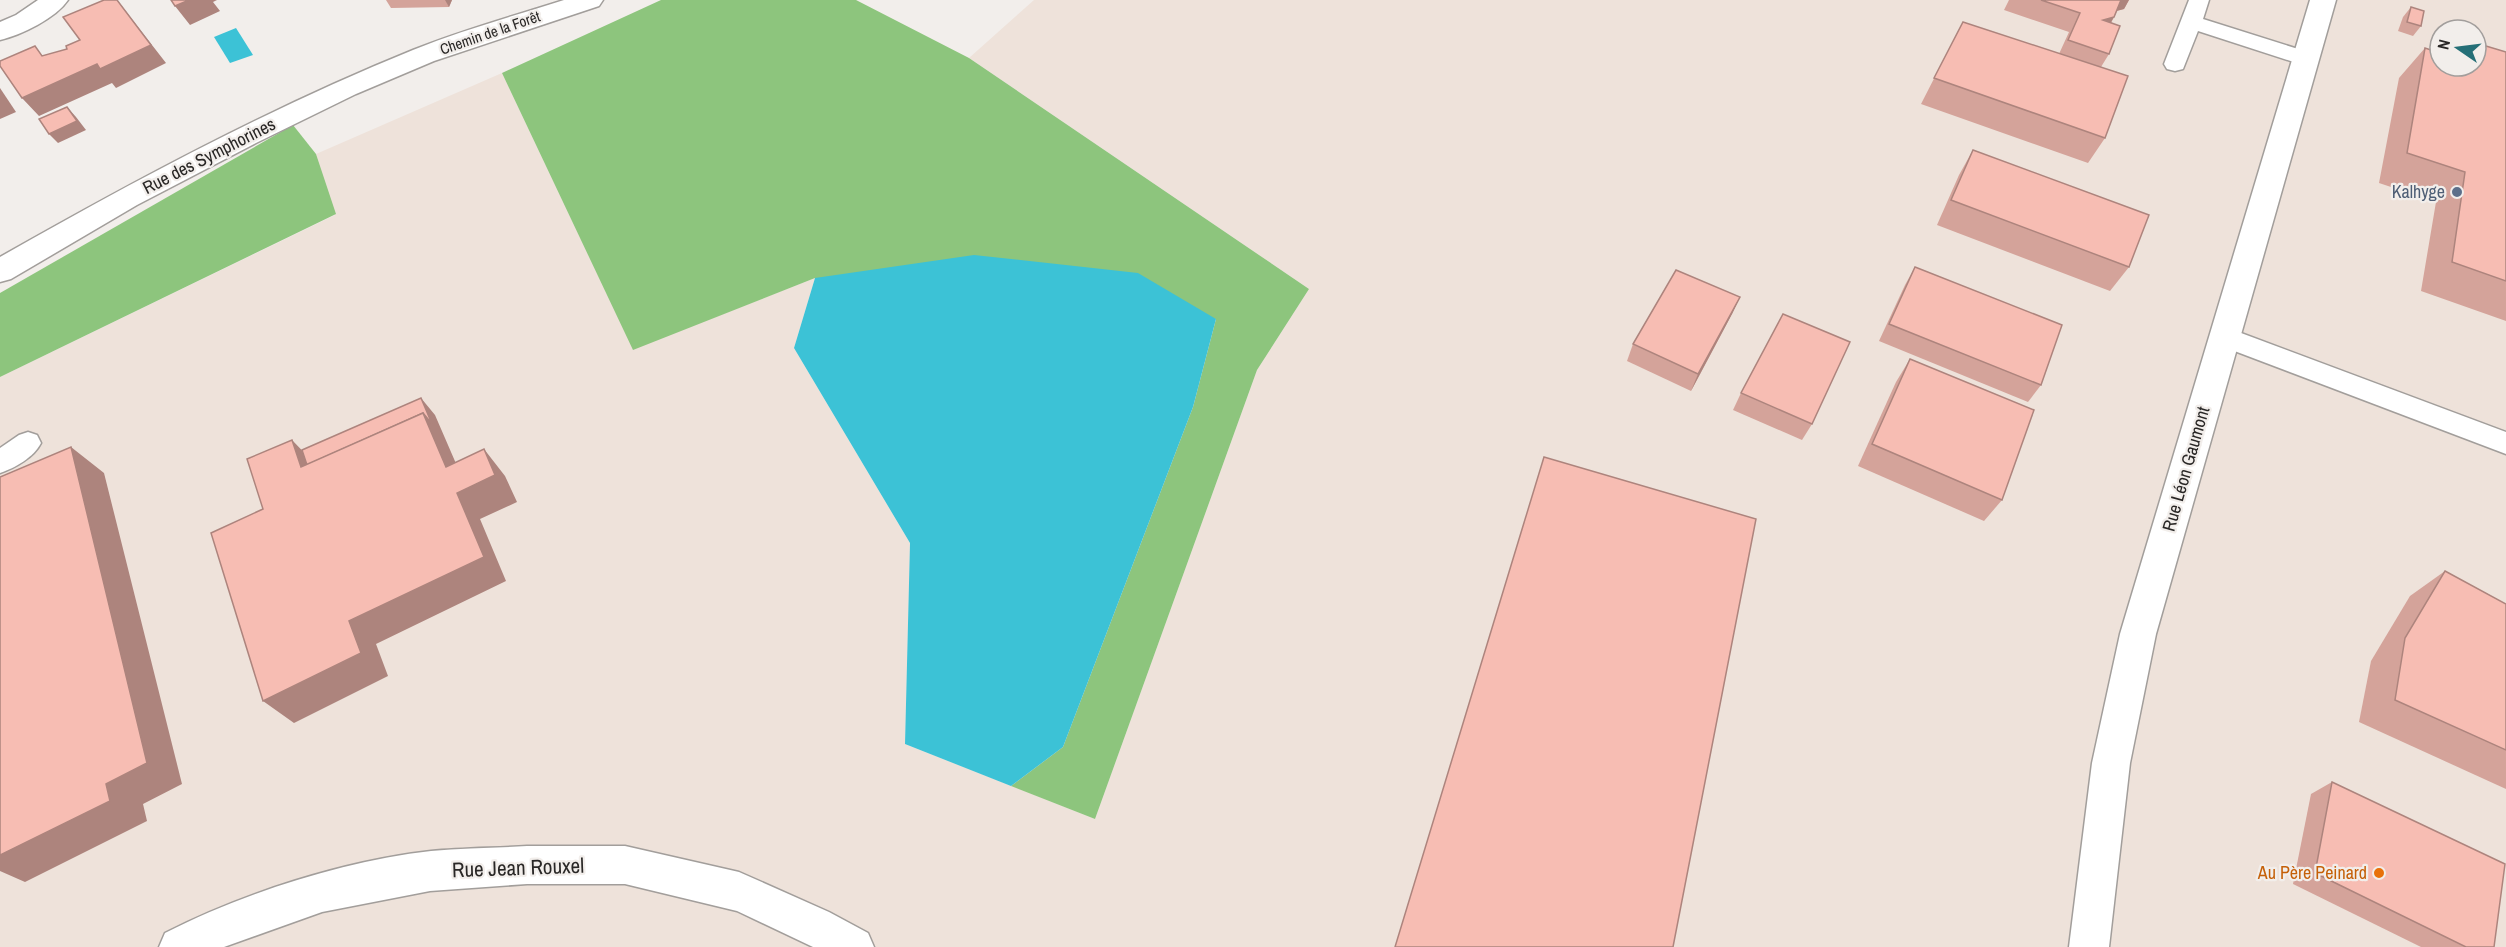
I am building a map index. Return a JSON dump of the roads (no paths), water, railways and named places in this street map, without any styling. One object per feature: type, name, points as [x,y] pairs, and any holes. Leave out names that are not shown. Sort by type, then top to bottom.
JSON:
[{"type":"street","points":[[0,32],[25,21],[55,0]]},
{"type":"street","name":"Chemin de la Forêt","points":[[425,55],[547,7],[590,0]]},
{"type":"street","name":"Rue Léon Gaumont","points":[[2089,947],[2111,763],[2138,634],[2323,0]]},
{"type":"street","name":"Rue des Symphorines","points":[[0,271],[127,198],[246,136],[346,88],[425,55]]},
{"type":"street","name":"Rue Jean Rouxel","points":[[178,947],[207,933],[322,892],[430,871],[527,865],[625,866],[739,892],[854,947]]},
{"type":"lane","points":[[2175,64],[2199,0]]},
{"type":"lane","points":[[2191,21],[2306,59]]},
{"type":"lane","points":[[2225,337],[2506,443]]},
{"type":"lane","points":[[0,462],[28,443]]},
{"type":"water","points":[[236,28],[253,55],[230,63],[214,37]]},
{"type":"water","points":[[974,255],[1138,273],[1216,319],[1193,407],[1063,747],[1011,786],[905,744],[910,543],[794,348],[815,278]]},
{"type":"place","name":"Kalhyge","points":[[2457,192]]},
{"type":"place","name":"Au Père Peinard","points":[[2379,873]]}]
